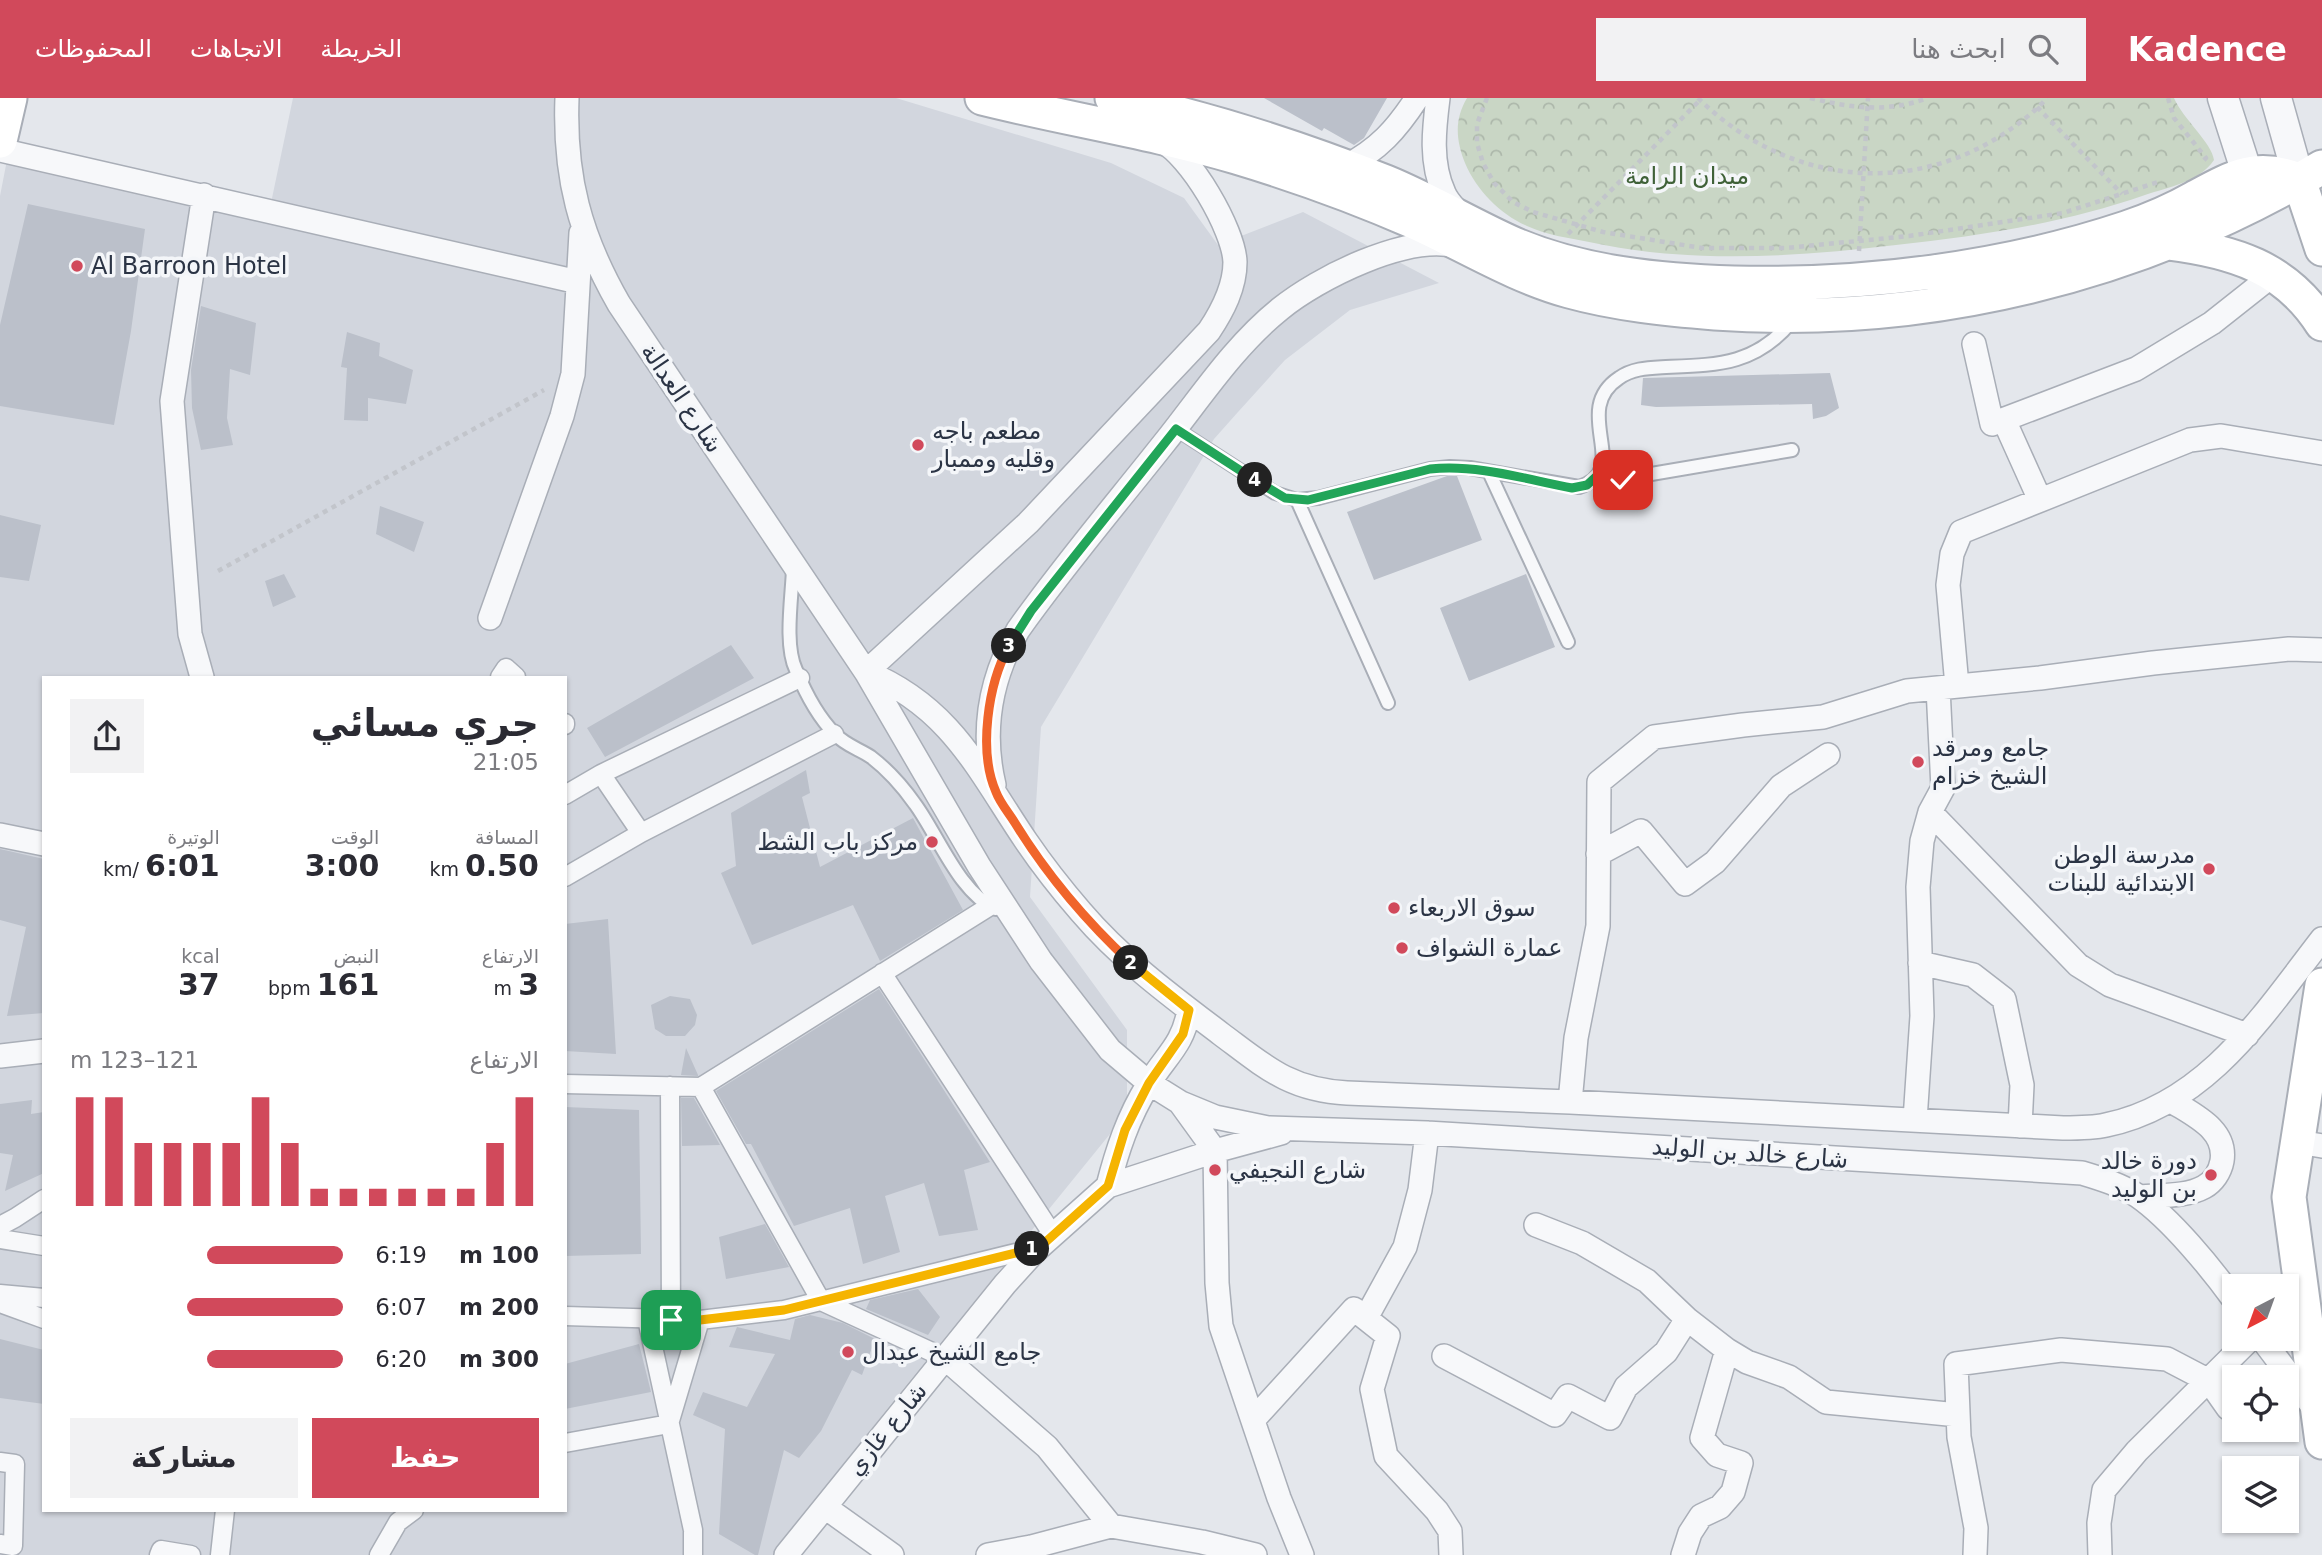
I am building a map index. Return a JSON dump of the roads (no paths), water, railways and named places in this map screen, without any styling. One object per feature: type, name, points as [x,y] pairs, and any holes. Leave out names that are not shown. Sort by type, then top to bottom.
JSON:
[{"type":"main road","points":[[0,141],[10,98]]},
{"type":"main road","points":[[982,98],[1142,133],[1235,157],[1412,222],[1535,280],[1598,298],[1685,310],[1796,316],[1905,310],[2012,292],[2065,278],[2252,188],[2274,173],[2311,174],[2322,249]]},
{"type":"main road","points":[[1112,98],[1206,121],[1345,167],[1420,196],[1517,245],[1585,267],[1682,280],[1776,284],[1962,268],[2009,260],[2087,240],[2158,231],[2274,274],[2302,297],[2322,324]]},
{"type":"main road","points":[[2319,1427],[2289,1197],[2310,1144],[2321,1003]]},
{"type":"street","name":"شارع العدالة","points":[[566,98],[565,138],[568,167],[581,224],[619,304],[866,673],[999,910],[1110,1049],[1149,1083],[1181,1103]]},
{"type":"street","points":[[1345,167],[1368,155],[1384,142],[1417,98]]},
{"type":"street","points":[[1438,98],[1434,125],[1437,173],[1444,194],[1462,218]]},
{"type":"street","points":[[2223,98],[2252,188]]},
{"type":"street","points":[[2276,98],[2311,174]]},
{"type":"street","points":[[1142,133],[1166,143],[1184,158],[1215,206],[1235,259],[1233,281],[1222,311],[1209,331],[1069,482],[995,555],[866,673],[902,689],[934,713],[961,744],[1026,841],[1082,913],[1146,978],[1280,1077],[1313,1090],[1347,1093],[2063,1128],[2104,1126],[2149,1111],[2170,1100],[2221,1064],[2322,939]]},
{"type":"street","points":[[0,150],[578,282]]},
{"type":"street","points":[[202,676],[190,634],[172,401],[204,195]]},
{"type":"street","points":[[490,618],[562,416],[573,374],[581,224]]},
{"type":"street","points":[[995,791],[990,768],[988,720],[997,673],[1006,651],[1031,611],[1255,331],[1279,309],[1306,290],[1335,274],[1395,251],[1427,245],[1451,245],[1476,252]]},
{"type":"street","points":[[1974,344],[1992,424],[2136,369],[2212,323],[2274,274]]},
{"type":"street","points":[[2004,420],[2040,500]]},
{"type":"street","points":[[1915,1120],[1922,1016],[1918,887],[1923,841],[1930,812],[1944,788],[1948,585],[1952,554],[1961,533],[2190,440],[2221,436],[2322,453]]},
{"type":"street","points":[[1570,1102],[1576,1038],[1598,926],[1599,782],[1654,737],[1823,717],[1907,691],[2262,652],[2322,650]]},
{"type":"street","points":[[501,676],[506,668],[515,676]]},
{"type":"street","points":[[567,793],[800,678]]},
{"type":"street","points":[[567,876],[641,833],[834,734]]},
{"type":"street","points":[[1598,854],[1641,831],[1685,884],[1715,862],[1781,786],[1829,755]]},
{"type":"street","points":[[601,774],[641,833]]},
{"type":"street","points":[[1930,812],[2078,965],[2110,985],[2247,1035]]},
{"type":"street","points":[[0,835],[42,844]]},
{"type":"street","points":[[567,1084],[701,1087],[882,973],[999,910]]},
{"type":"street","points":[[1920,963],[1973,975],[2004,999],[2022,1085],[2020,1126]]},
{"type":"street","points":[[567,1316],[700,1320],[784,1310],[1046,1241],[882,973]]},
{"type":"street","points":[[1108,1186],[1125,1130],[1149,1083],[1183,1034],[1189,1010]]},
{"type":"street","points":[[0,1056],[42,1051]]},
{"type":"street","points":[[670,1086],[671,1320]]},
{"type":"street","points":[[701,1087],[821,1301],[945,1358],[1047,1447],[1111,1526]]},
{"type":"street","points":[[2140,1197],[2190,1192],[2203,1188],[2214,1179],[2221,1167],[2223,1154],[2213,1129],[2170,1100]]},
{"type":"street","points":[[1181,1103],[1215,1151],[1217,1283],[1221,1326],[1279,1498],[1302,1555]]},
{"type":"street","name":"شارع خالد بن الوليد","points":[[1181,1103],[1215,1117],[1268,1128],[1427,1133],[2062,1171],[2102,1179],[2140,1197],[2180,1236],[2222,1286]]},
{"type":"street","name":"شارع غازي","points":[[786,1555],[1005,1284],[1046,1241],[1108,1186],[1215,1151],[1296,1129]]},
{"type":"street","points":[[1366,1318],[1405,1247],[1420,1190],[1427,1133]]},
{"type":"street","points":[[0,1226],[42,1200]]},
{"type":"street","points":[[1536,1225],[1582,1243],[1647,1282],[1687,1319],[1727,1350],[1747,1362],[1789,1377],[1826,1402],[1958,1415]]},
{"type":"street","points":[[0,1239],[42,1246]]},
{"type":"street","points":[[0,1294],[42,1298]]},
{"type":"street","points":[[0,1303],[42,1318]]},
{"type":"street","points":[[1253,1420],[1354,1309],[1388,1336],[1372,1389],[1376,1419],[1386,1456],[1437,1511],[1450,1531],[1451,1555]]},
{"type":"street","points":[[647,1319],[693,1530],[693,1555]]},
{"type":"street","points":[[1444,1356],[1555,1415],[1568,1396],[1610,1418],[1626,1387],[1666,1352],[1687,1319]]},
{"type":"street","points":[[669,1424],[700,1320]]},
{"type":"street","points":[[1683,1555],[1689,1533],[1701,1516],[1720,1507],[1732,1492],[1741,1464],[1717,1455],[1702,1438],[1727,1350]]},
{"type":"street","points":[[1975,1555],[1976,1528],[1959,1437],[1956,1364],[1992,1357],[2061,1350],[2167,1359],[2209,1381],[2222,1399]]},
{"type":"street","points":[[2100,1555],[2099,1523],[2104,1489],[2137,1451],[2238,1351]]},
{"type":"street","points":[[2270,1351],[2319,1427]]},
{"type":"street","points":[[567,1443],[669,1424]]},
{"type":"street","points":[[0,1462],[15,1464],[13,1546],[0,1544]]},
{"type":"street","points":[[825,1507],[891,1555]]},
{"type":"street","points":[[220,1555],[225,1512]]},
{"type":"street","points":[[379,1555],[398,1522],[411,1512]]},
{"type":"street","points":[[988,1555],[1111,1526],[1202,1542],[1255,1555]]},
{"type":"street","points":[[159,1555],[162,1550],[191,1555]]},
{"type":"lane","points":[[1176,429],[1275,493],[1297,500],[1318,498],[1430,469],[1460,467],[1572,488],[1587,485],[1599,474],[1604,459],[1597,413],[1601,400],[1615,380],[1638,369],[1722,365],[1740,360],[1771,342],[1796,316]]},
{"type":"lane","points":[[1599,474],[1616,480],[1792,450]]},
{"type":"lane","points":[[1489,472],[1568,642]]},
{"type":"lane","points":[[1297,500],[1388,703]]},
{"type":"lane","points":[[794,565],[790,652],[794,668],[820,714],[834,734],[869,755],[890,773],[916,805],[971,890],[999,910]]},
{"type":"place","name":"Al Barroon Hotel","points":[[77,266]]},
{"type":"place","name":"مطعم باجه وقليه وممبار","points":[[918,445]]},
{"type":"place","name":"جامع ومرقد الشيخ خزام","points":[[1918,762]]},
{"type":"place","name":"مركز باب الشط","points":[[932,842]]},
{"type":"place","name":"مدرسة الوطن الابتدائية للبنات","points":[[2209,869]]},
{"type":"place","name":"سوق الاربعاء","points":[[1394,908]]},
{"type":"place","name":"عمارة الشواف","points":[[1402,948]]},
{"type":"place","name":"شارع النجيفي","points":[[1215,1170]]},
{"type":"place","name":"دورة خالد بن الوليد","points":[[2211,1175]]},
{"type":"place","name":"جامع الشيخ عبدال","points":[[848,1352]]},
{"type":"park label","name":"ميدان الرامة","points":[[1687,176]]}]
